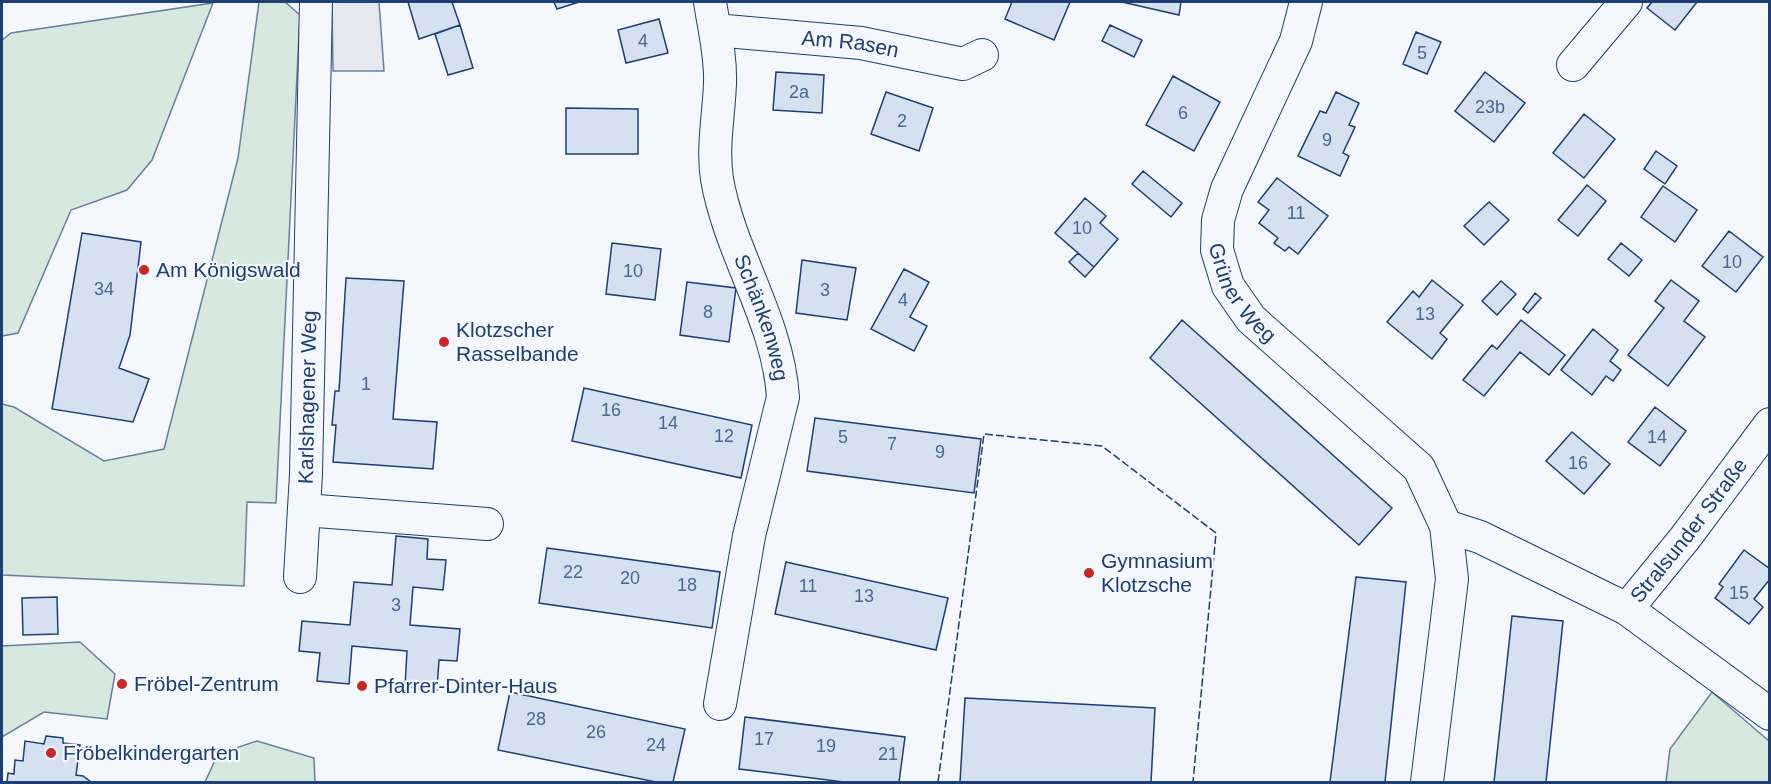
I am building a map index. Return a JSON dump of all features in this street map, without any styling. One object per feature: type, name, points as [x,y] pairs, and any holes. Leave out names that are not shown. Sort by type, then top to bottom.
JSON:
[{"type":"street","name":"Karlshagener Weg","points":[[300,577],[304,510],[316,2]]},
{"type":"street","name":"Grüner Weg","points":[[1306,2],[1296,41],[1227,189],[1218,220],[1217,250],[1228,286],[1251,319],[1419,468],[1446,526],[1452,579],[1427,783]]},
{"type":"street","points":[[1573,65],[1626,2]]},
{"type":"street","name":"Am Rasen","points":[[712,16],[963,64],[982,55]]},
{"type":"street","name":"Schänkenweg","points":[[712,16],[720,80],[717,177],[723,205],[773,344],[781,374],[783,397],[745,558],[720,704]]},
{"type":"street","name":"Stralsunder Straße","points":[[1770,424],[1685,538],[1627,609],[1770,714]]},
{"type":"street","points":[[304,510],[487,524]]},
{"type":"street","points":[[1446,526],[1480,537],[1627,609]]},
{"type":"shaded area","points":[[259,2],[285,2],[300,15],[276,503],[247,502],[244,586],[2,575],[2,404],[14,407],[104,461],[164,449],[238,158]]},
{"type":"shaded area","points":[[332,2],[379,2],[384,71],[333,71]]},
{"type":"shaded area","points":[[213,3],[152,160],[127,190],[71,210],[18,333],[2,336],[2,40],[11,33]]},
{"type":"shaded area","points":[[80,642],[115,674],[107,719],[44,712],[2,737],[2,646]]},
{"type":"shaded area","points":[[1712,692],[1769,741],[1769,782],[1666,782],[1670,749]]},
{"type":"shaded area","points":[[257,741],[314,758],[315,782],[205,782],[218,754]]},
{"type":"building","points":[[408,2],[452,2],[460,25],[419,39]]},
{"type":"building","points":[[554,2],[579,2],[557,9]]},
{"type":"building","points":[[1012,2],[1070,2],[1054,40],[1005,19]]},
{"type":"building","points":[[1122,2],[1181,2],[1179,15]]},
{"type":"building","points":[[1652,2],[1697,2],[1675,30],[1647,8]]},
{"type":"building","points":[[659,19],[668,53],[626,63],[618,30]]},
{"type":"building","points":[[460,25],[473,68],[448,75],[435,34]]},
{"type":"building","points":[[1110,25],[1142,40],[1134,57],[1102,41]]},
{"type":"building","points":[[1416,32],[1441,42],[1427,74],[1403,64]]},
{"type":"building","points":[[776,72],[824,75],[822,113],[773,110]]},
{"type":"building","points":[[1485,72],[1525,103],[1494,142],[1455,111]]},
{"type":"building","points":[[1173,76],[1220,102],[1194,151],[1146,125]]},
{"type":"building","points":[[886,92],[933,108],[919,151],[871,134]]},
{"type":"building","points":[[1336,92],[1359,103],[1349,125],[1355,127],[1343,153],[1349,156],[1340,176],[1298,156],[1320,111],[1326,113]]},
{"type":"building","points":[[566,108],[638,109],[638,154],[566,154]]},
{"type":"building","points":[[1584,114],[1615,139],[1584,178],[1553,153]]},
{"type":"building","points":[[1656,151],[1677,166],[1665,184],[1644,169]]},
{"type":"building","points":[[1143,171],[1182,203],[1171,217],[1132,184]]},
{"type":"building","points":[[1277,178],[1328,216],[1298,254],[1289,247],[1285,251],[1274,243],[1278,238],[1259,223],[1269,210],[1258,202]]},
{"type":"building","points":[[1587,185],[1606,201],[1578,236],[1558,220]]},
{"type":"building","points":[[1663,186],[1697,210],[1675,242],[1641,217]]},
{"type":"building","points":[[1085,198],[1106,216],[1100,223],[1118,239],[1094,267],[1055,233]]},
{"type":"building","points":[[1489,202],[1509,220],[1484,245],[1464,226]]},
{"type":"building","points":[[1729,231],[1763,257],[1736,292],[1702,266]]},
{"type":"building","points":[[82,233],[141,242],[130,335],[119,368],[149,379],[133,422],[52,409]]},
{"type":"building","points":[[612,243],[661,249],[655,300],[606,294]]},
{"type":"building","points":[[1621,243],[1642,260],[1629,276],[1608,259]]},
{"type":"building","points":[[1078,253],[1094,267],[1085,277],[1069,262]]},
{"type":"building","points":[[802,260],[856,268],[847,320],[796,313]]},
{"type":"building","points":[[904,269],[929,282],[910,317],[927,326],[914,351],[871,329]]},
{"type":"building","points":[[346,278],[404,281],[393,419],[437,422],[433,469],[333,462],[336,425],[332,425],[335,391],[339,391]]},
{"type":"building","points":[[1432,280],[1463,305],[1440,333],[1447,339],[1432,359],[1387,322],[1413,291],[1419,297]]},
{"type":"building","points":[[1671,280],[1699,301],[1684,321],[1705,337],[1668,386],[1628,355],[1664,308],[1655,301]]},
{"type":"building","points":[[1501,281],[1516,294],[1497,315],[1482,301]]},
{"type":"building","points":[[687,282],[736,288],[729,342],[680,335]]},
{"type":"building","points":[[1535,293],[1541,298],[1528,313],[1523,309]]},
{"type":"building","points":[[1182,320],[1392,508],[1359,545],[1150,358]]},
{"type":"building","points":[[1521,320],[1565,355],[1549,375],[1520,352],[1484,396],[1463,380],[1492,345],[1497,349]]},
{"type":"building","points":[[1593,329],[1618,350],[1610,361],[1621,370],[1613,381],[1606,376],[1592,395],[1561,370]]},
{"type":"building","points":[[584,388],[752,425],[741,478],[572,441]]},
{"type":"building","points":[[1655,407],[1686,431],[1660,466],[1628,442]]},
{"type":"building","points":[[815,418],[981,439],[974,493],[807,471]]},
{"type":"building","points":[[1572,432],[1610,464],[1584,494],[1546,461]]},
{"type":"building","points":[[396,536],[428,539],[427,559],[446,560],[443,590],[413,587],[410,625],[460,629],[457,661],[439,660],[437,690],[405,687],[407,651],[352,646],[349,684],[317,681],[320,653],[299,651],[302,621],[350,625],[354,582],[392,585]]},
{"type":"building","points":[[547,548],[720,572],[712,628],[539,603]]},
{"type":"building","points":[[1744,550],[1770,569],[1770,579],[1754,599],[1763,607],[1749,624],[1715,598],[1723,587],[1719,584]]},
{"type":"building","points":[[786,562],[948,598],[936,650],[775,614]]},
{"type":"building","points":[[1356,577],[1406,582],[1385,782],[1330,782]]},
{"type":"building","points":[[57,597],[58,634],[23,635],[22,598]]},
{"type":"building","points":[[1512,616],[1563,621],[1546,782],[1494,782]]},
{"type":"building","points":[[510,692],[685,729],[673,782],[656,782],[498,750]]},
{"type":"building","points":[[965,698],[1155,708],[1151,782],[960,782]]},
{"type":"building","points":[[745,717],[905,737],[899,782],[844,782],[739,769]]},
{"type":"building","name":"Fröbelkindergarten","points":[[46,736],[63,738],[63,743],[80,745],[76,775],[83,776],[91,782],[7,782],[8,773],[14,774],[15,760],[23,761],[25,741],[44,744]]},
{"type":"fence","points":[[938,782],[984,434],[1102,446],[1216,533],[1193,782]]},
{"type":"place","name":"Am Königswald","points":[[144,270]]},
{"type":"place","name":"Klotzscher Rasselbande","points":[[444,342]]},
{"type":"place","name":"Gymnasium Klotzsche","points":[[1089,573]]},
{"type":"place","name":"Fröbel-Zentrum","points":[[122,684]]},
{"type":"place","name":"Pfarrer-Dinter-Haus","points":[[362,686]]},
{"type":"place","name":"Fröbelkindergarten","points":[[51,753]]}]
